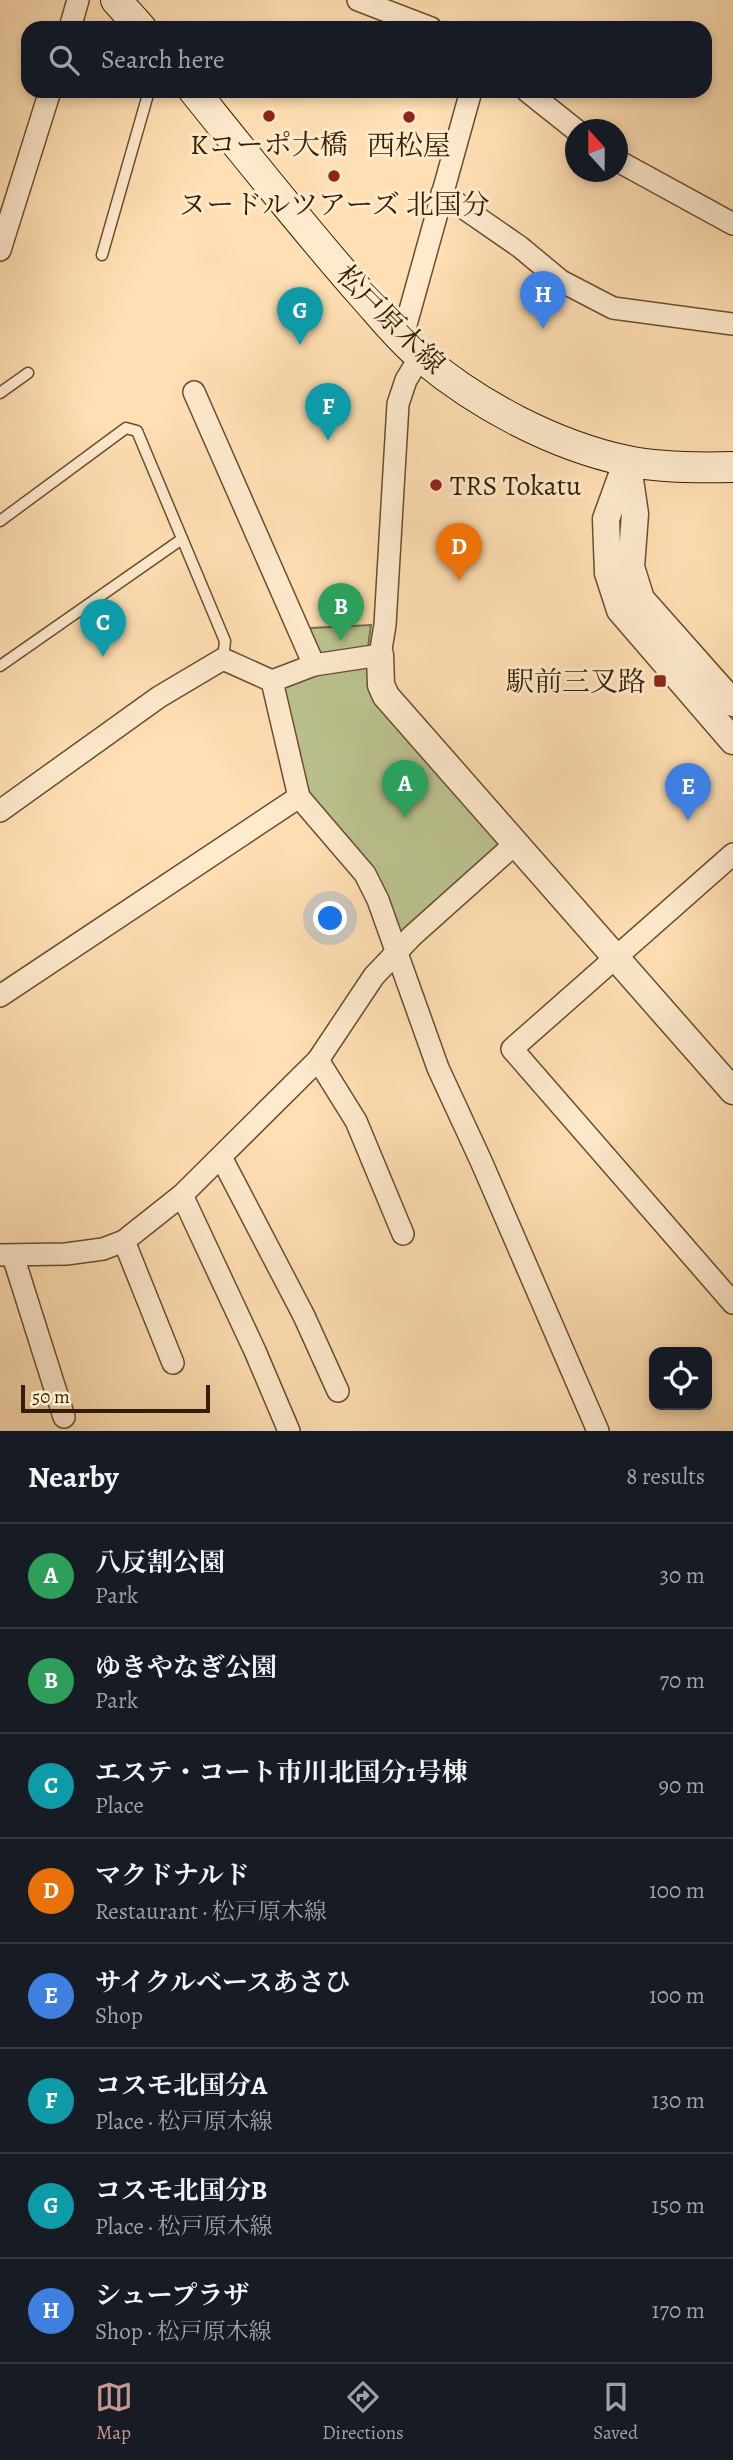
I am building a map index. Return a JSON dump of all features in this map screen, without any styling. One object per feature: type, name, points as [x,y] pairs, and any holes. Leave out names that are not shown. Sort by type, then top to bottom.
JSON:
[{"type":"main road","points":[[116,0],[135,21]]},
{"type":"main road","name":"松戸原木線","points":[[200,98],[341,270],[411,348],[476,397],[512,418],[569,443],[627,461],[704,468],[733,467]]},
{"type":"street","points":[[72,21],[78,0]]},
{"type":"street","points":[[358,0],[412,21]]},
{"type":"street","points":[[0,250],[48,98]]},
{"type":"street","points":[[469,98],[442,193],[407,380],[398,404],[386,625],[380,655],[381,685],[386,696],[733,1091]]},
{"type":"street","points":[[536,98],[565,121]]},
{"type":"street","points":[[628,166],[733,224]]},
{"type":"street","points":[[442,193],[520,247],[561,281],[613,308],[733,324]]},
{"type":"street","points":[[194,392],[314,664]]},
{"type":"street","points":[[627,461],[635,514],[631,567],[641,598],[733,703]]},
{"type":"street","points":[[627,461],[606,519],[608,573],[613,593],[620,610],[733,741]]},
{"type":"street","points":[[0,811],[159,697],[223,659],[272,681],[314,664],[380,655]]},
{"type":"street","points":[[272,681],[299,797],[365,874],[378,900],[438,1068],[598,1431]]},
{"type":"street","points":[[0,996],[299,797]]},
{"type":"street","points":[[64,1417],[6,1256],[66,1254],[103,1249],[124,1241],[182,1195],[318,1060],[374,976],[397,951],[516,843]]},
{"type":"street","points":[[733,854],[512,1049],[733,1303]]},
{"type":"street","points":[[318,1060],[356,1121],[403,1234]]},
{"type":"street","points":[[221,1157],[304,1316],[338,1391]]},
{"type":"street","points":[[182,1195],[256,1351],[289,1431]]},
{"type":"street","points":[[124,1241],[173,1363]]},
{"type":"lane","points":[[102,255],[147,98]]},
{"type":"lane","points":[[0,393],[28,373]]},
{"type":"lane","points":[[0,521],[126,428],[137,431],[225,641],[223,659]]},
{"type":"lane","points":[[0,666],[182,539]]},
{"type":"green space","points":[[371,625],[367,655],[319,660],[310,628]]},
{"type":"green space","points":[[380,655],[379,669],[516,843],[398,951],[378,900],[298,793],[272,681]]},
{"type":"place","name":"Kコーポ大橋","points":[[269,116]]},
{"type":"place","name":"西松屋","points":[[409,117]]},
{"type":"place","name":"ヌードルツアーズ 北国分","points":[[334,176]]},
{"type":"place","name":"シュープラザ","points":[[543,329]]},
{"type":"place","name":"コスモ北国分B","points":[[300,345]]},
{"type":"place","name":"コスモ北国分A","points":[[328,441]]},
{"type":"place","name":"TRS Tokatu","points":[[436,485]]},
{"type":"place","name":"マクドナルド","points":[[459,581]]},
{"type":"place","name":"ゆきやなぎ公園","points":[[341,641]]},
{"type":"place","name":"エステ・コート市川北国分1号棟","points":[[103,657]]},
{"type":"place","name":"駅前三叉路","points":[[660,681]]},
{"type":"place","name":"八反割公園","points":[[405,818]]},
{"type":"place","name":"サイクルベースあさひ","points":[[688,821]]}]
